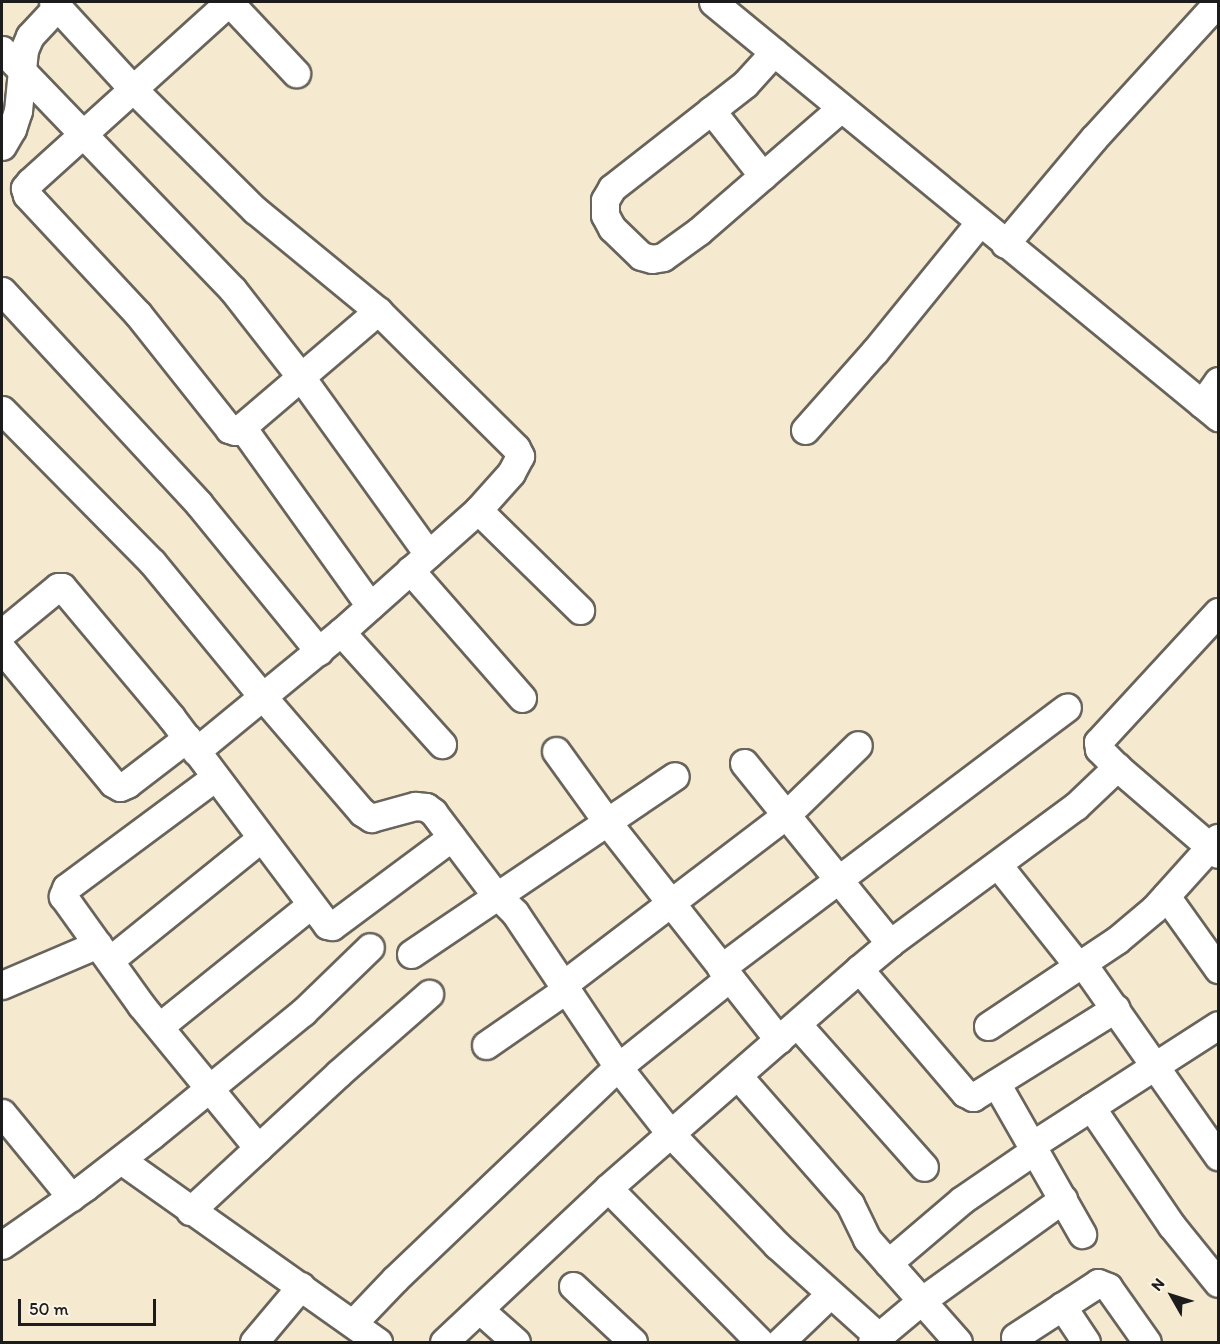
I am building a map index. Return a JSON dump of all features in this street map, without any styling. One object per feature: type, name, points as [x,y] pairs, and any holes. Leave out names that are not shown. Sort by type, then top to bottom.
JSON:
[{"type":"street","points":[[296,73],[229,2],[30,182],[26,188],[27,195],[138,314],[223,423],[235,431],[378,311]]},
{"type":"street","points":[[715,2],[1005,244],[1210,410],[1218,381]]},
{"type":"street","points":[[1005,244],[1094,138],[1218,3]]},
{"type":"street","points":[[2,146],[12,129],[18,111],[21,71],[30,36],[55,4],[133,89],[255,210],[378,311],[516,448],[520,456],[511,473],[478,510],[263,698],[120,787],[114,783],[2,648]]},
{"type":"street","points":[[2,50],[82,136],[233,290],[302,377],[419,562],[522,698]]},
{"type":"street","points":[[774,52],[745,84],[612,188],[605,200],[605,215],[612,228],[641,256],[652,260],[663,256],[699,231],[841,108]]},
{"type":"street","points":[[711,110],[763,176]]},
{"type":"street","points":[[805,430],[875,351],[980,223]]},
{"type":"street","points":[[2,291],[199,504],[319,651]]},
{"type":"street","points":[[2,410],[152,562],[263,698],[362,812],[371,818],[380,818],[415,806],[426,807],[433,812],[498,896],[515,913],[566,986],[618,1067],[670,1133],[777,1245],[875,1340],[921,1301],[1063,1199]]},
{"type":"street","points":[[242,427],[370,606]]},
{"type":"street","points":[[478,510],[580,610]]},
{"type":"street","points":[[2,633],[58,587],[62,587],[191,744],[309,906],[327,926],[332,926],[452,837]]},
{"type":"street","points":[[988,1026],[1117,940],[1166,897],[1216,846],[1117,767],[1099,749],[1098,742],[1218,612]]},
{"type":"street","points":[[341,632],[442,744]]},
{"type":"street","points":[[121,1160],[190,1211],[301,1286],[369,1337],[395,1279],[618,1067],[725,973],[839,880],[1067,707]]},
{"type":"street","points":[[486,1045],[566,986],[670,902],[786,815],[858,745]]},
{"type":"street","points":[[556,751],[608,823],[725,973],[924,1167]]},
{"type":"street","points":[[744,763],[890,943]]},
{"type":"street","points":[[444,1342],[608,1188],[859,969],[890,943],[1076,806],[1117,767]]},
{"type":"street","points":[[411,954],[675,776]]},
{"type":"street","points":[[214,778],[66,888],[63,896],[65,902],[160,1026],[258,1148]]},
{"type":"street","points":[[2,985],[104,952],[260,839]]},
{"type":"street","points":[[998,865],[1116,1008],[1218,1156]]},
{"type":"street","points":[[1166,897],[1218,969]]},
{"type":"street","points":[[160,1026],[309,906]]},
{"type":"street","points":[[2,1245],[121,1160],[303,1012],[370,947]]},
{"type":"street","points":[[859,969],[969,1096],[973,1097],[1116,1008]]},
{"type":"street","points":[[190,1211],[429,994]]},
{"type":"street","points":[[888,1263],[962,1200],[1034,1148],[1091,1107],[1218,1025]]},
{"type":"street","points":[[738,1076],[850,1204],[861,1231],[958,1342]]},
{"type":"street","points":[[996,1083],[1082,1234]]},
{"type":"street","points":[[1091,1107],[1172,1226],[1218,1283]]},
{"type":"street","points":[[2,1113],[71,1197]]},
{"type":"street","points":[[608,1188],[760,1342]]},
{"type":"street","points":[[1015,1337],[1094,1285],[1103,1283],[1147,1342]]},
{"type":"street","points":[[254,1342],[301,1286]]},
{"type":"street","points":[[573,1286],[625,1340]]},
{"type":"street","points":[[780,1342],[830,1294]]},
{"type":"street","points":[[1062,1306],[1086,1342]]},
{"type":"street","points":[[480,1310],[516,1342]]}]
